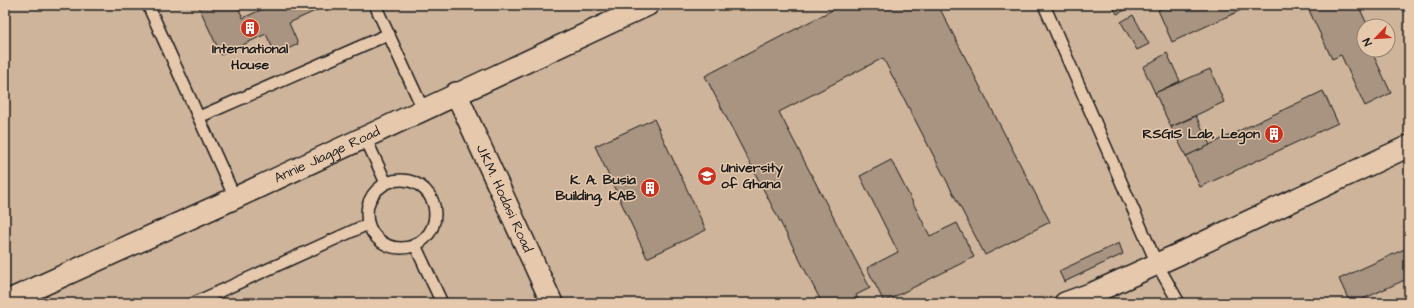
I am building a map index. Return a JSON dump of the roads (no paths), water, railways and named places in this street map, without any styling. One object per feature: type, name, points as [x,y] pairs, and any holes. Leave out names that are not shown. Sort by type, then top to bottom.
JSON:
[{"type":"street","name":"Annie Jiagge Road","points":[[5,302],[235,198],[423,109],[618,11],[648,5]]},
{"type":"street","name":"J.K.M. Hodasi Road","points":[[456,93],[552,303]]},
{"type":"street","points":[[1066,303],[1093,293],[1157,264],[1409,146]]},
{"type":"lane","points":[[148,5],[235,198]]},
{"type":"lane","points":[[375,5],[423,109]]},
{"type":"lane","points":[[1044,5],[1157,264],[1179,303]]},
{"type":"lane","points":[[199,117],[389,34]]},
{"type":"lane","points":[[364,137],[386,183]]},
{"type":"lane","points":[[396,180],[407,180],[417,184],[426,191],[432,200],[434,221],[430,231],[424,239],[415,245],[404,248],[393,247],[382,242],[374,235],[368,224],[366,215],[368,205],[378,188],[386,183],[396,180]]},
{"type":"lane","points":[[194,303],[368,224]]},
{"type":"lane","points":[[415,245],[442,303]]},
{"type":"place","name":"International House","points":[[250,28]]},
{"type":"place","name":"RSGIS Lab, Legon","points":[[1274,134]]},
{"type":"place","name":"University of Ghana","points":[[707,176]]},
{"type":"place","name":"K. A. Busia Building, KAB","points":[[650,188]]}]
